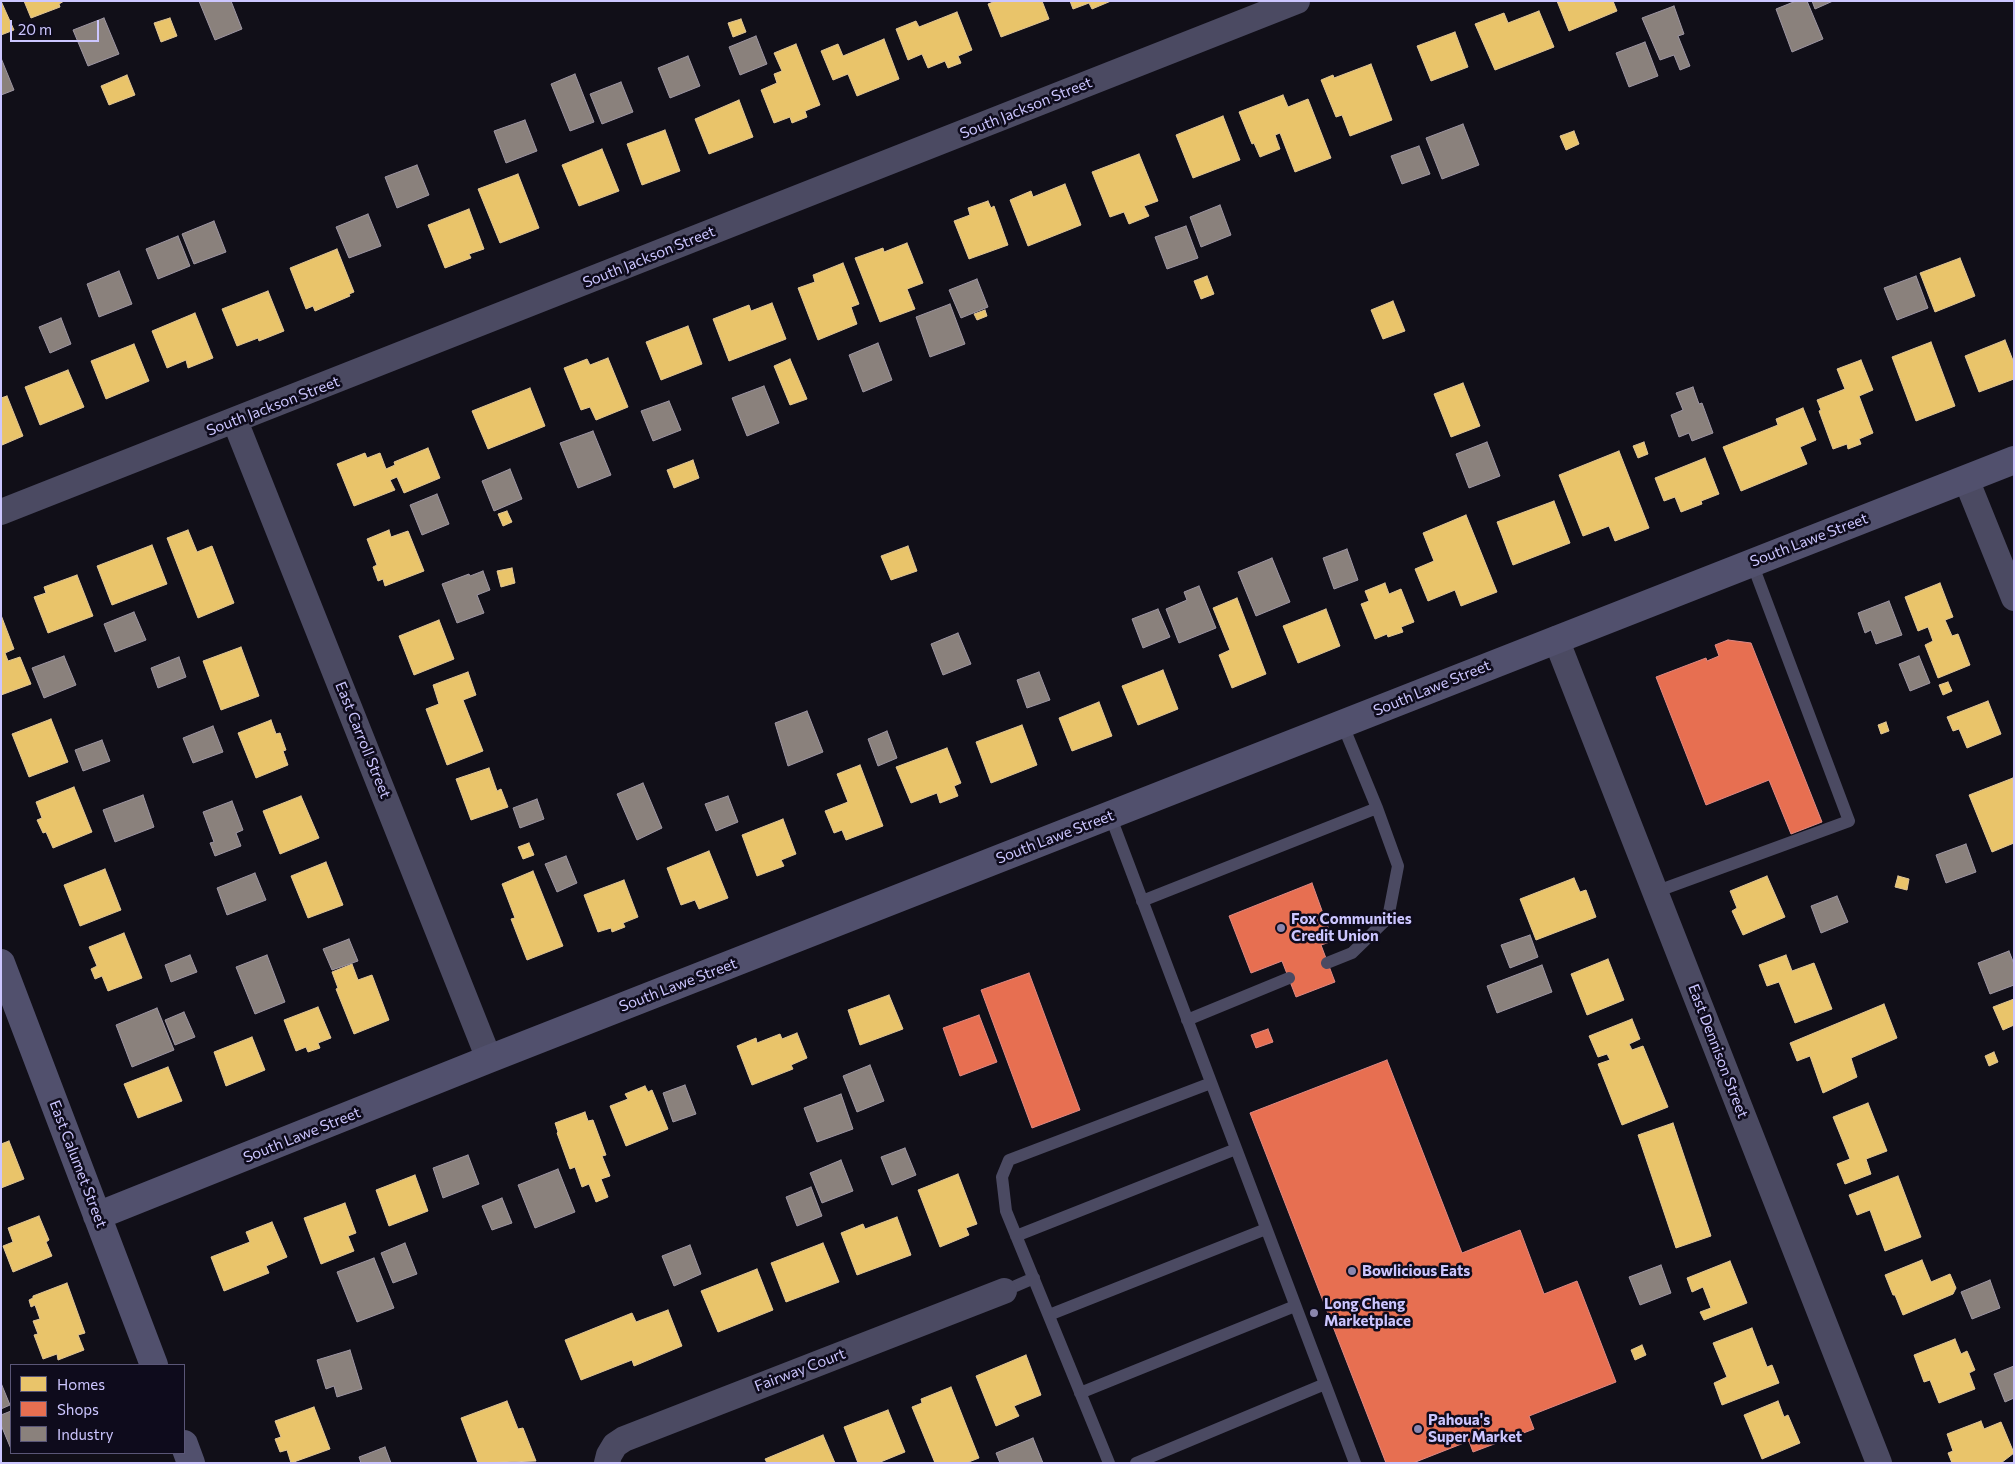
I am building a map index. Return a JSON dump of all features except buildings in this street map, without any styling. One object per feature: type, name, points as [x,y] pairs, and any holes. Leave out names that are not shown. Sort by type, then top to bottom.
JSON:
[{"type":"main road","name":"South Lawe Street","points":[[98,1216],[489,1059],[1556,638],[2014,460]]},
{"type":"main road","name":"East Calumet Street","points":[[1,963],[154,1364]]},
{"type":"main road","points":[[185,1447],[191,1463]]},
{"type":"street","name":"South Jackson Street","points":[[1,512],[1297,1]]},
{"type":"street","name":"East Carroll Street","points":[[235,421],[489,1059]]},
{"type":"street","points":[[1966,479],[2014,598]]},
{"type":"street","name":"East Dennison Street","points":[[1556,638],[1879,1463]]},
{"type":"street","name":"Fairway Court","points":[[607,1463],[615,1445],[624,1439],[1004,1291]]},
{"type":"lane","points":[[1655,892],[1849,821],[1752,563]]},
{"type":"lane","points":[[1328,963],[1352,953],[1388,918],[1398,866],[1377,808],[1342,723]]},
{"type":"lane","points":[[1142,901],[1377,808]]},
{"type":"lane","points":[[1110,815],[1355,1463]]},
{"type":"lane","points":[[1187,1020],[1288,978]]},
{"type":"lane","points":[[1109,1463],[1006,1211],[1002,1177],[1009,1160],[1211,1083]]},
{"type":"lane","points":[[1016,1236],[1236,1149]]},
{"type":"lane","points":[[1049,1315],[1266,1228]]},
{"type":"lane","points":[[1004,1291],[1034,1278]]},
{"type":"lane","points":[[1080,1393],[1295,1306]]},
{"type":"lane","points":[[1136,1463],[1325,1384]]},
{"type":"place","name":"Fox Communities Credit Union","points":[[1281,928]]},
{"type":"place","name":"Bowlicious Eats","points":[[1352,1271]]},
{"type":"place","name":"Long Cheng Marketplace","points":[[1314,1313]]},
{"type":"place","name":"Pahoua's Super Market","points":[[1418,1429]]}]
